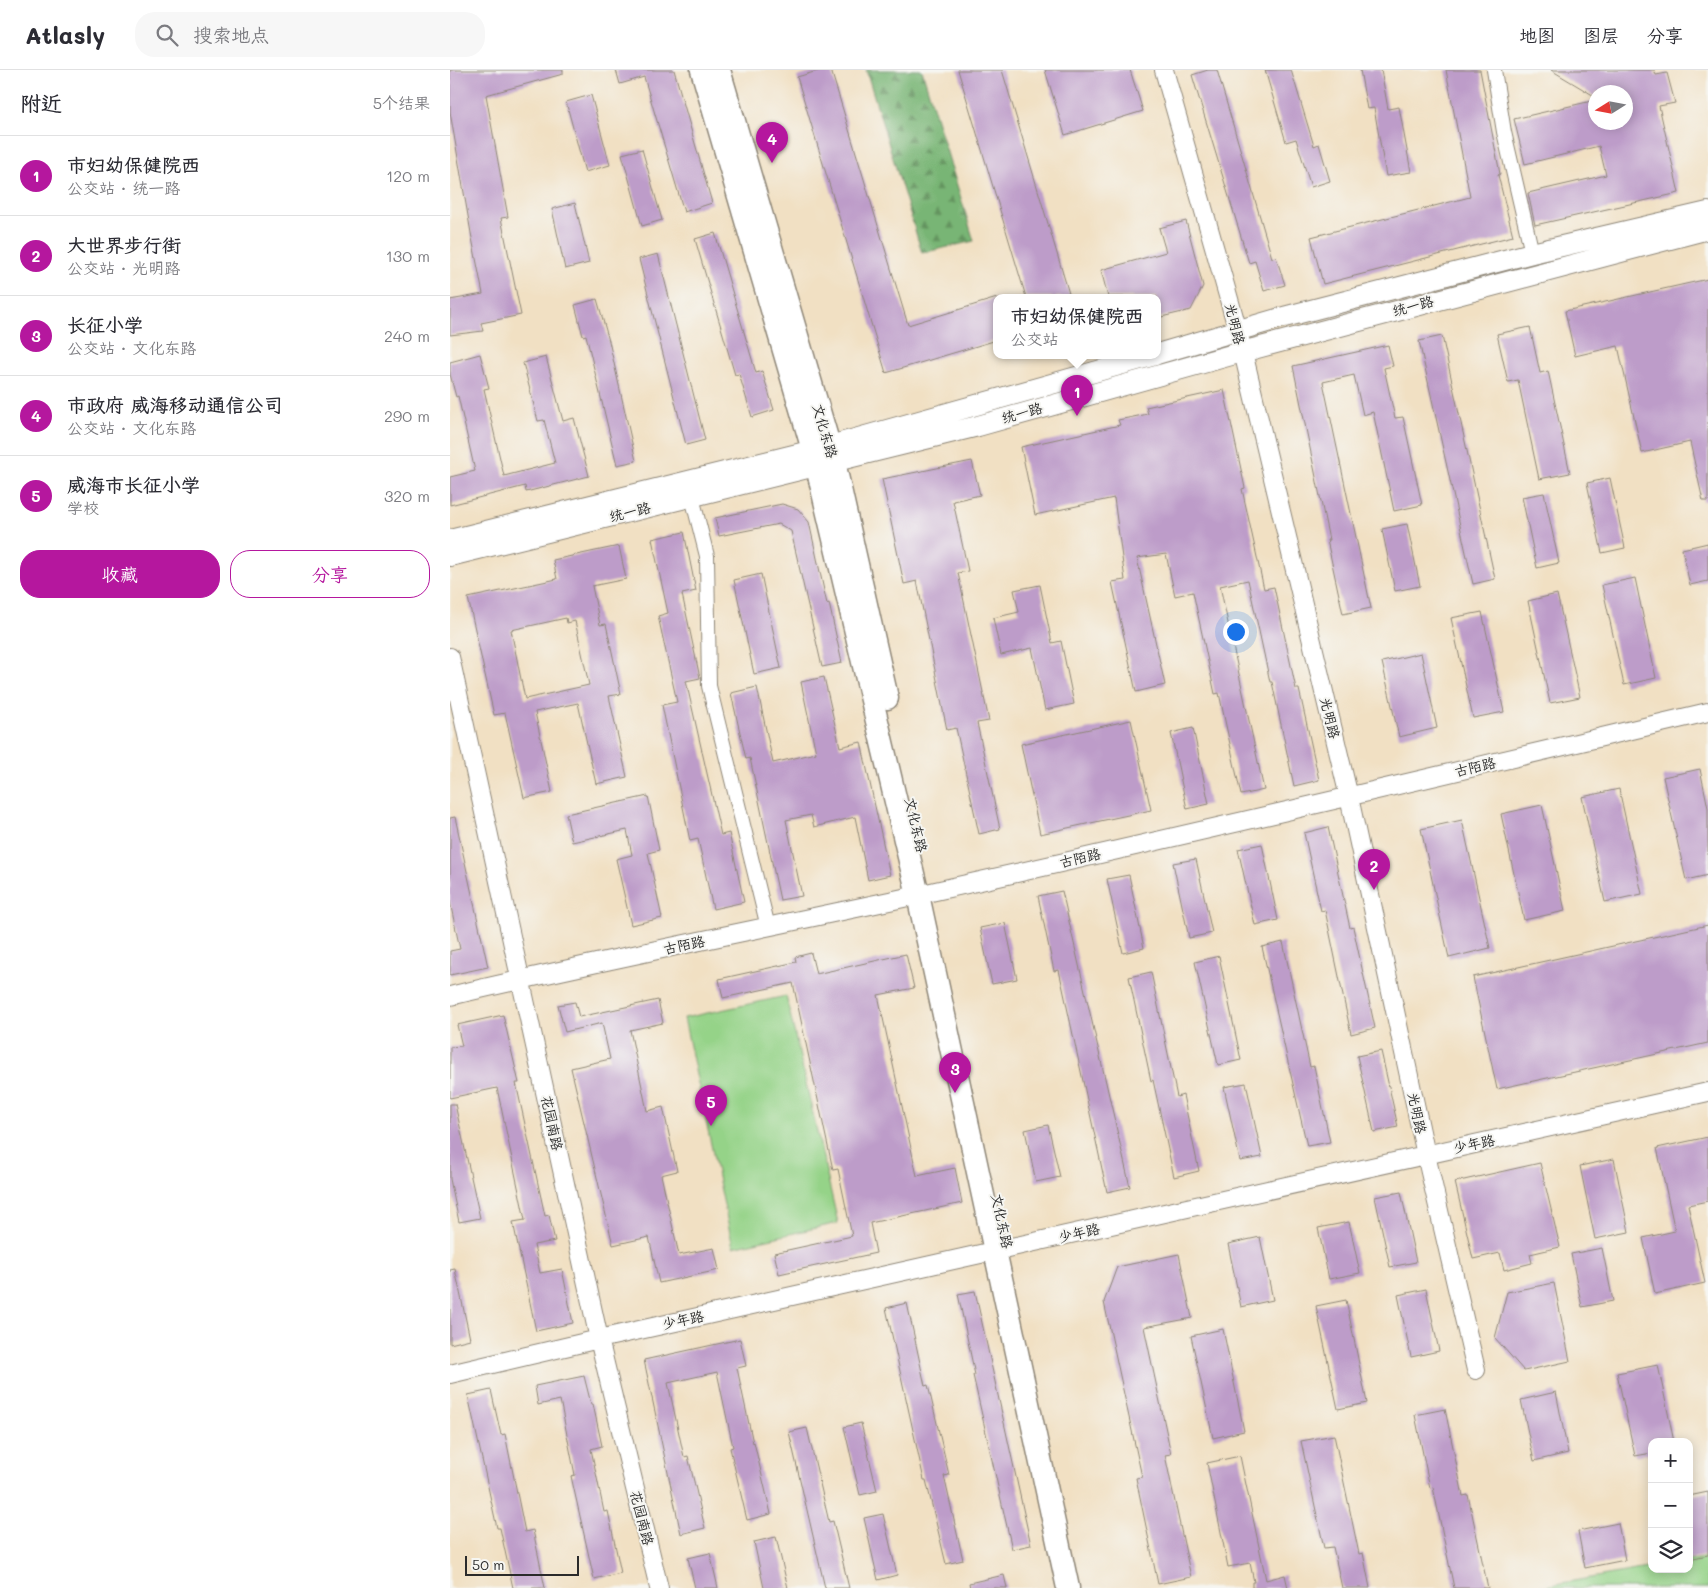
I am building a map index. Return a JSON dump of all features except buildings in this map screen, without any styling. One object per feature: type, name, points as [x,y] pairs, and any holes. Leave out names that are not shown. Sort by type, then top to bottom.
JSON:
[{"type":"main road","points":[[702,70],[823,456]]},
{"type":"main road","name":"文化东路","points":[[719,70],[823,456],[924,894],[1001,1250],[1083,1588]]},
{"type":"main road","points":[[1664,221],[1699,204],[1708,196]]},
{"type":"main road","name":"统一路","points":[[1161,353],[1284,317],[1532,253],[1708,212]]},
{"type":"main road","name":"统一路","points":[[450,540],[823,456],[978,426],[1242,352],[1702,234]]},
{"type":"main road","name":"统一路","points":[[450,556],[692,497],[1140,359]]},
{"type":"main road","points":[[1001,1250],[1068,1588]]},
{"type":"street","name":"光明路","points":[[1164,70],[1238,331],[1349,797],[1426,1155],[1476,1370]]},
{"type":"street","points":[[1494,70],[1504,132],[1532,253]]},
{"type":"street","points":[[692,497],[707,556],[709,686],[768,927]]},
{"type":"street","name":"花园南路","points":[[450,657],[599,1339],[659,1588]]},
{"type":"street","name":"古陌路","points":[[450,996],[521,979],[924,894],[1349,797],[1708,712]]},
{"type":"street","name":"少年路","points":[[450,1374],[599,1339],[1708,1092]]},
{"type":"green space","points":[[866,70],[922,70],[974,241],[922,253]]},
{"type":"green space","points":[[786,996],[838,1223],[733,1247],[684,1018]]},
{"type":"green space","points":[[1707,1557],[1708,1588],[1534,1588],[1648,1568],[1648,1573],[1693,1573],[1693,1560]]},
{"type":"place","name":"市政府 威海移动通信公司","points":[[772,163]]},
{"type":"place","name":"市妇幼保健院西","points":[[1077,416]]},
{"type":"place","name":"大世界步行街","points":[[1374,890]]},
{"type":"place","name":"长征小学","points":[[955,1093]]},
{"type":"place","name":"威海市长征小学","points":[[711,1126]]}]
